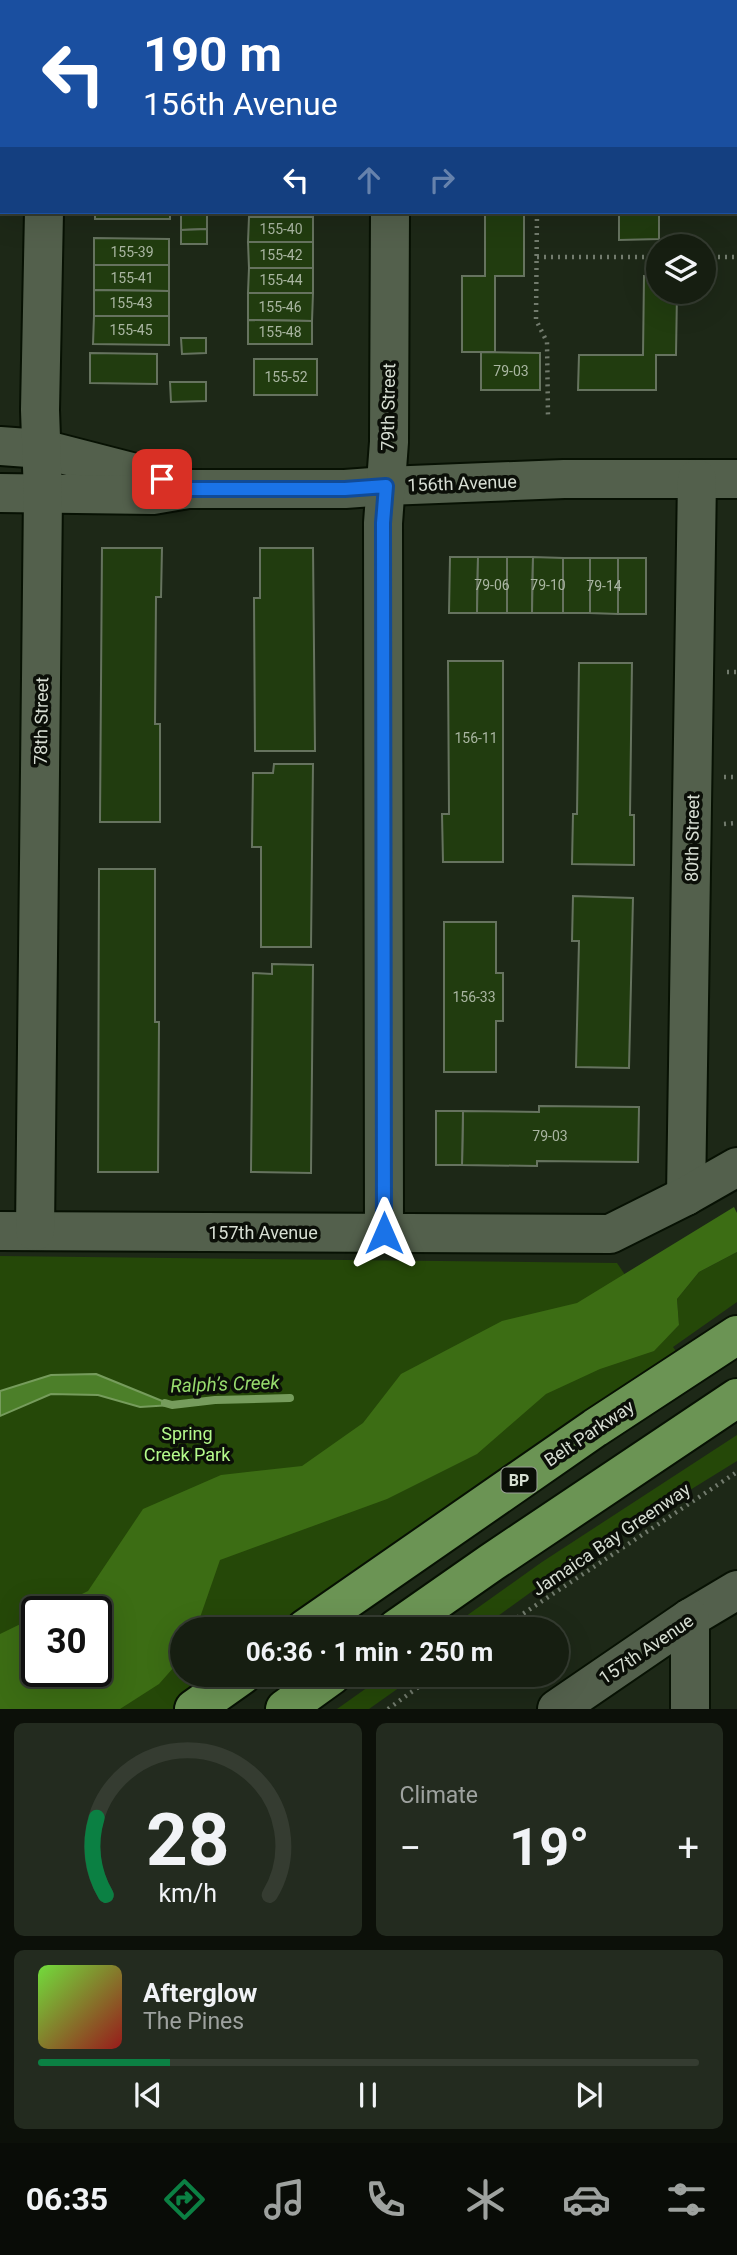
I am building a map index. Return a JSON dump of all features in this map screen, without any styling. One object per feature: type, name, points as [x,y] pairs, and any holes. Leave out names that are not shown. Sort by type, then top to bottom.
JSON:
[{"type":"highway","name":"Belt Parkway","points":[[322,1617],[595,1428],[737,1335]]},
{"type":"highway","points":[[413,1617],[737,1398]]},
{"type":"highway","points":[[194,1709],[225,1687]]},
{"type":"highway","points":[[285,1709],[315,1687]]},
{"type":"street","name":"78th Street","points":[[18,1231],[44,495],[40,410],[44,214]]},
{"type":"street","name":"79th Street","points":[[384,1233],[383,523],[389,442],[390,214]]},
{"type":"street","name":"156th Avenue","points":[[0,446],[42,449],[162,479],[188,489]]},
{"type":"street","name":"80th Street","points":[[686,1196],[697,479]]},
{"type":"street","name":"156th Avenue","points":[[0,493],[153,495],[188,489],[345,489],[564,480],[737,479]]},
{"type":"street","points":[[686,1196],[737,1167]]},
{"type":"street","name":"157th Avenue","points":[[18,1231],[610,1234],[686,1196]]},
{"type":"street","name":"157th Avenue","points":[[557,1709],[690,1618],[737,1590]]},
{"type":"street","points":[[690,1618],[690,1709]]},
{"type":"path","points":[[537,214],[536,320],[547,342],[548,416]]},
{"type":"path","points":[[537,257],[646,257]]},
{"type":"path","points":[[716,257],[737,257]]},
{"type":"path","points":[[727,671],[737,672]]},
{"type":"path","name":"Jamaica Bay Greenway","points":[[518,1617],[737,1472]]},
{"type":"path","points":[[387,1709],[418,1687]]},
{"type":"green space","name":"Spring Creek Park","points":[[737,1252],[737,1302],[673,1347],[688,1368],[323,1617],[170,1617],[170,1687],[225,1687],[194,1709],[0,1709],[0,1256],[617,1263],[667,1337],[679,1325],[677,1299],[699,1272]]},
{"type":"green space","points":[[737,1435],[737,1461],[567,1566],[497,1617],[465,1617],[542,1562]]},
{"type":"green space","points":[[368,1687],[400,1687],[369,1709],[337,1709]]},
{"type":"shaded area","points":[[734,1207],[737,1213],[737,1252],[699,1272],[677,1299],[679,1325],[654,1351],[600,1369],[546,1394],[477,1454],[387,1499],[220,1560],[200,1617],[170,1617],[170,1672],[159,1684],[120,1709],[0,1709],[0,1634],[21,1624],[21,1687],[112,1687],[112,1596],[78,1596],[88,1591],[143,1509],[221,1475],[302,1466],[363,1423],[401,1374],[502,1321],[577,1303]]},
{"type":"shaded area","name":"Ralph’s Creek","points":[[96,1374],[172,1405],[140,1407],[98,1395],[51,1394],[0,1416],[0,1391],[51,1375]]},
{"type":"building","points":[[95,214],[170,214],[170,219],[95,219]]},
{"type":"building","points":[[181,214],[207,214],[207,229],[181,230]]},
{"type":"building","points":[[249,214],[313,214],[313,217],[249,217]]},
{"type":"building","points":[[485,214],[524,214],[524,276],[495,276],[495,352],[462,352],[462,276],[485,276]]},
{"type":"building","points":[[619,214],[659,214],[659,234],[646,234],[646,239],[619,240]]},
{"type":"building","points":[[249,217],[313,217],[313,242],[248,242]]},
{"type":"building","points":[[207,229],[207,244],[181,244],[181,230]]},
{"type":"building","points":[[94,238],[169,239],[169,265],[94,265]]},
{"type":"building","points":[[248,242],[313,242],[313,268],[249,268]]},
{"type":"building","points":[[94,265],[169,265],[169,291],[94,290]]},
{"type":"building","points":[[249,268],[313,268],[313,293],[248,293]]},
{"type":"building","points":[[646,276],[646,304],[677,304],[676,355],[656,355],[656,390],[578,390],[579,355],[643,355]]},
{"type":"building","points":[[94,290],[169,291],[169,316],[94,316]]},
{"type":"building","points":[[248,293],[313,293],[312,321],[248,320]]},
{"type":"building","points":[[94,316],[169,316],[169,345],[93,344]]},
{"type":"building","points":[[248,320],[312,321],[312,344],[248,344]]},
{"type":"building","points":[[181,338],[206,338],[206,353],[182,354]]},
{"type":"building","points":[[481,352],[540,353],[540,390],[481,390]]},
{"type":"building","points":[[90,353],[157,354],[157,384],[90,383]]},
{"type":"building","points":[[254,359],[317,359],[317,395],[254,395]]},
{"type":"building","points":[[170,382],[206,382],[206,401],[171,402]]},
{"type":"building","points":[[102,548],[162,548],[161,597],[156,597],[155,724],[160,724],[160,822],[100,822]]},
{"type":"building","points":[[260,548],[313,548],[315,751],[255,751],[254,598],[260,598]]},
{"type":"building","points":[[450,557],[478,557],[477,613],[449,613]]},
{"type":"building","points":[[478,557],[507,557],[507,613],[477,613]]},
{"type":"building","points":[[507,557],[533,557],[532,613],[507,613]]},
{"type":"building","points":[[533,557],[563,558],[563,613],[532,613]]},
{"type":"building","points":[[563,558],[590,558],[590,613],[563,613]]},
{"type":"building","points":[[590,558],[618,558],[618,614],[590,613]]},
{"type":"building","points":[[618,558],[646,558],[646,614],[618,614]]},
{"type":"building","points":[[448,661],[503,661],[503,862],[443,862],[442,814],[449,814]]},
{"type":"building","points":[[579,663],[632,663],[630,815],[634,815],[634,865],[572,864],[573,814],[577,814]]},
{"type":"building","points":[[274,764],[313,764],[311,947],[261,947],[261,847],[252,847],[253,773],[273,773]]},
{"type":"building","points":[[99,869],[155,869],[155,1022],[159,1022],[158,1172],[98,1172]]},
{"type":"building","points":[[573,896],[633,898],[629,1068],[576,1067],[579,941],[572,941]]},
{"type":"building","points":[[444,922],[496,922],[496,973],[503,973],[503,1021],[496,1021],[496,1072],[444,1072]]},
{"type":"building","points":[[272,964],[313,965],[311,1173],[251,1172],[253,973],[272,974]]},
{"type":"building","points":[[539,1106],[639,1107],[638,1162],[537,1161],[537,1166],[462,1165],[463,1111],[539,1112]]},
{"type":"building","points":[[436,1111],[463,1111],[462,1165],[436,1165]]},
{"type":"waterway","name":"Ralph’s Creek","points":[[165,1403],[172,1405],[215,1400],[290,1398]]},
{"type":"route","points":[[162,479],[188,489],[345,489],[386,486],[383,523],[384,1233]]}]
